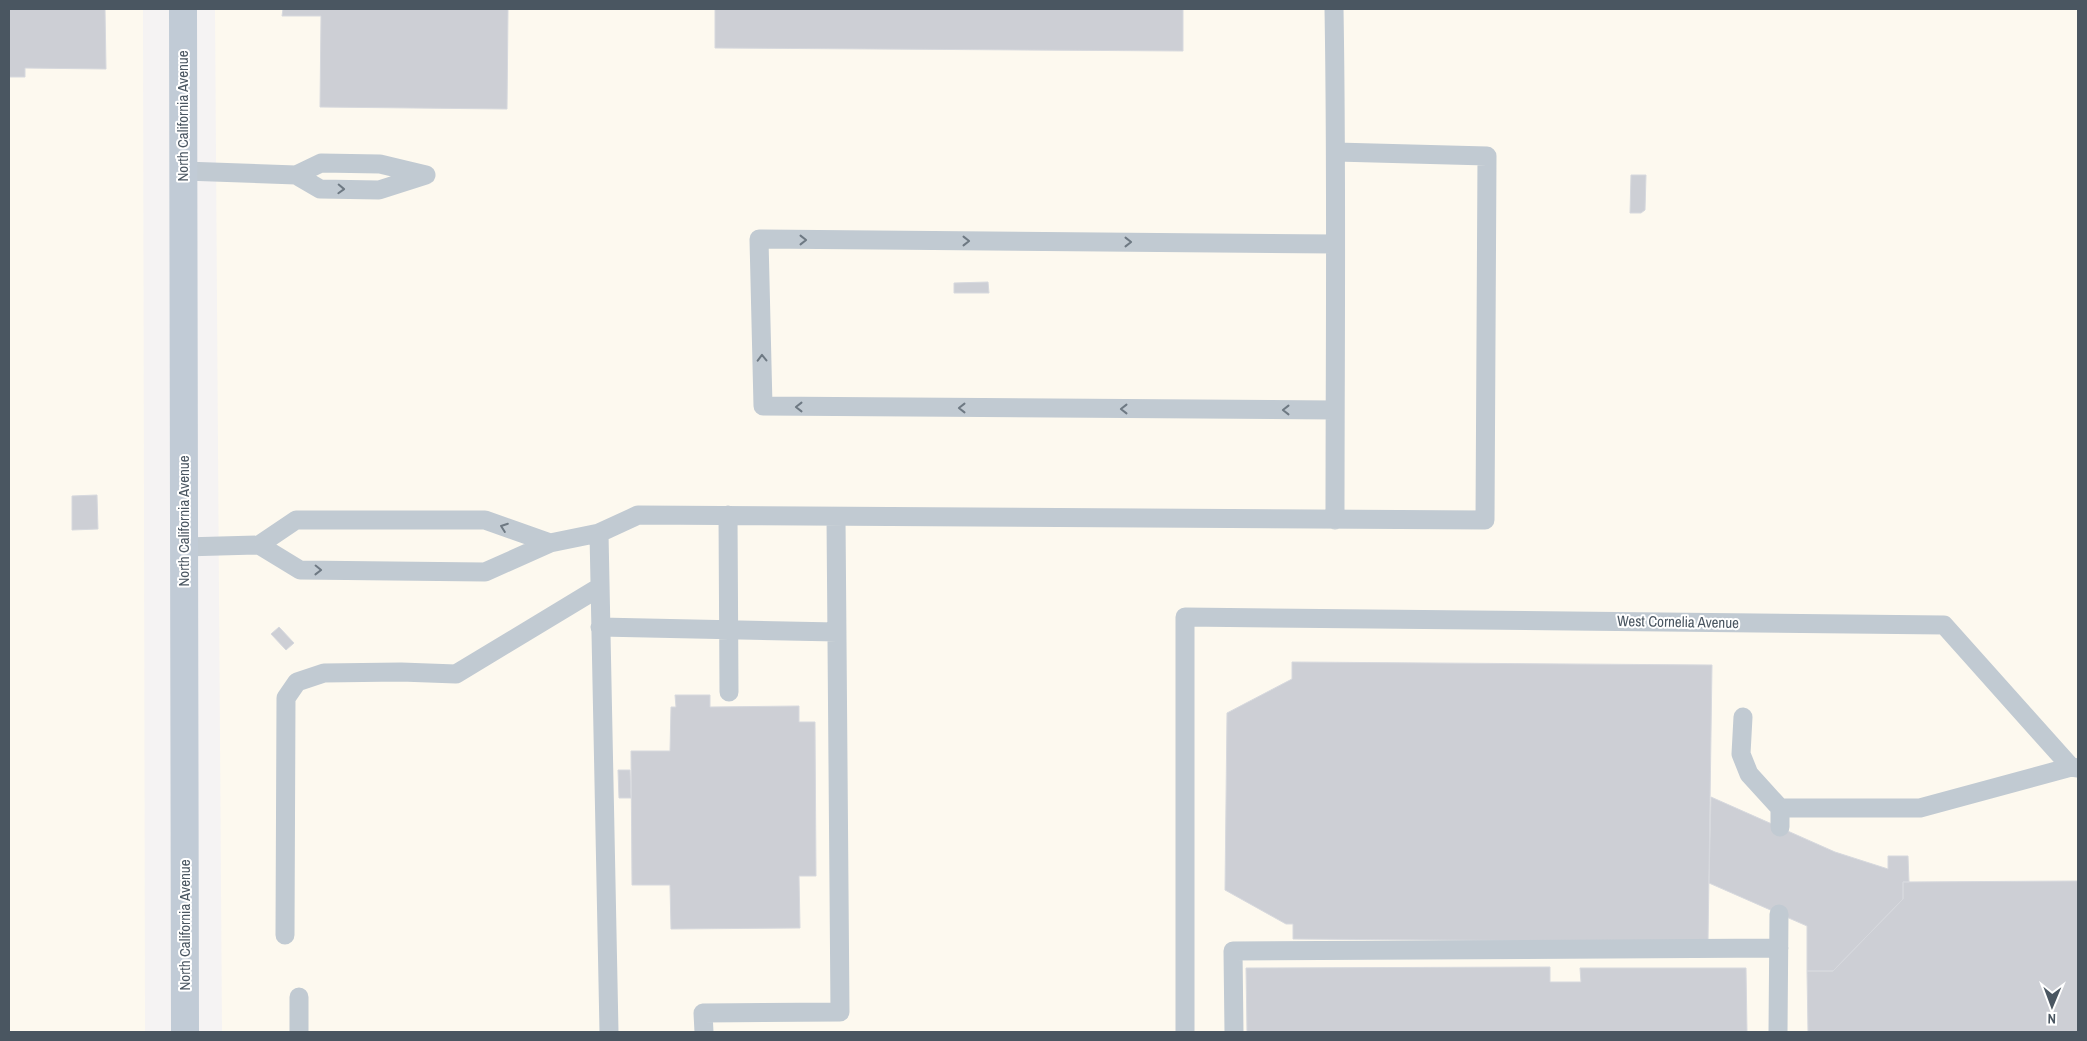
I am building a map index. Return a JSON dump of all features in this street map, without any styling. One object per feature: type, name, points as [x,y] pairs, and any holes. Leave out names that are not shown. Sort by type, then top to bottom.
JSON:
[{"type":"street","name":"North California Avenue","points":[[183,9],[185,1032]]},
{"type":"lane","points":[[1334,9],[1336,520]]},
{"type":"lane","points":[[259,545],[300,570],[485,572],[550,543],[599,533],[638,515],[1485,520],[1488,156],[1336,152]]},
{"type":"lane","points":[[184,171],[296,175],[321,163],[380,164],[426,175],[379,190],[320,189],[296,175]]},
{"type":"lane","points":[[1334,244],[759,240],[763,406],[1335,410]]},
{"type":"lane","points":[[728,515],[729,692]]},
{"type":"lane","points":[[704,1032],[703,1014],[840,1012],[836,517]]},
{"type":"lane","points":[[184,547],[259,545],[296,520],[485,520],[550,543]]},
{"type":"lane","points":[[599,533],[609,1032]]},
{"type":"lane","points":[[285,935],[286,698],[298,682],[324,673],[401,672],[456,674],[600,587]]},
{"type":"lane","name":"West Cornelia Avenue","points":[[1185,1032],[1185,617],[1944,625],[2075,767]]},
{"type":"lane","points":[[600,627],[837,632]]},
{"type":"lane","points":[[1743,717],[1741,754],[1749,774],[1780,808],[1780,827]]},
{"type":"lane","points":[[1780,808],[1920,808],[2075,767]]},
{"type":"lane","points":[[1778,1032],[1779,914]]},
{"type":"lane","points":[[1234,1032],[1234,951],[1779,948]]},
{"type":"lane","points":[[299,997],[299,1032]]},
{"type":"shaded area","points":[[9,9],[143,9],[145,1032],[9,1032]]},
{"type":"shaded area","points":[[215,9],[2078,9],[2078,1032],[222,1032]]},
{"type":"building","points":[[9,9],[105,9],[106,69],[25,68],[25,77],[9,77]]},
{"type":"building","points":[[283,9],[508,9],[507,109],[320,107],[321,16],[282,16]]},
{"type":"building","points":[[715,9],[1183,9],[1183,51],[715,48]]},
{"type":"building","points":[[1631,175],[1646,175],[1645,210],[1641,213],[1630,213]]},
{"type":"building","points":[[988,282],[989,293],[954,293],[954,283]]},
{"type":"building","points":[[97,495],[98,529],[72,530],[72,496]]},
{"type":"building","points":[[279,627],[294,643],[286,650],[271,634]]},
{"type":"building","points":[[1292,662],[1712,665],[1708,942],[1293,939],[1293,924],[1286,924],[1225,890],[1227,713],[1292,679]]},
{"type":"building","points":[[675,695],[710,695],[710,707],[799,706],[799,722],[815,722],[816,876],[799,876],[800,928],[671,929],[670,885],[632,885],[631,751],[670,751],[671,707],[676,707]]},
{"type":"building","points":[[618,770],[630,770],[631,798],[619,798]]},
{"type":"building","points":[[1711,797],[1835,852],[1888,869],[1888,856],[1908,856],[1909,882],[1903,882],[1903,899],[1833,971],[1807,971],[1807,926],[1709,883]]},
{"type":"building","points":[[2078,881],[2078,1032],[1808,1032],[1807,971],[1833,971],[1903,899],[1903,882]]},
{"type":"building","points":[[1550,967],[1550,982],[1581,982],[1580,968],[1746,968],[1747,1032],[1247,1032],[1246,968]]}]
